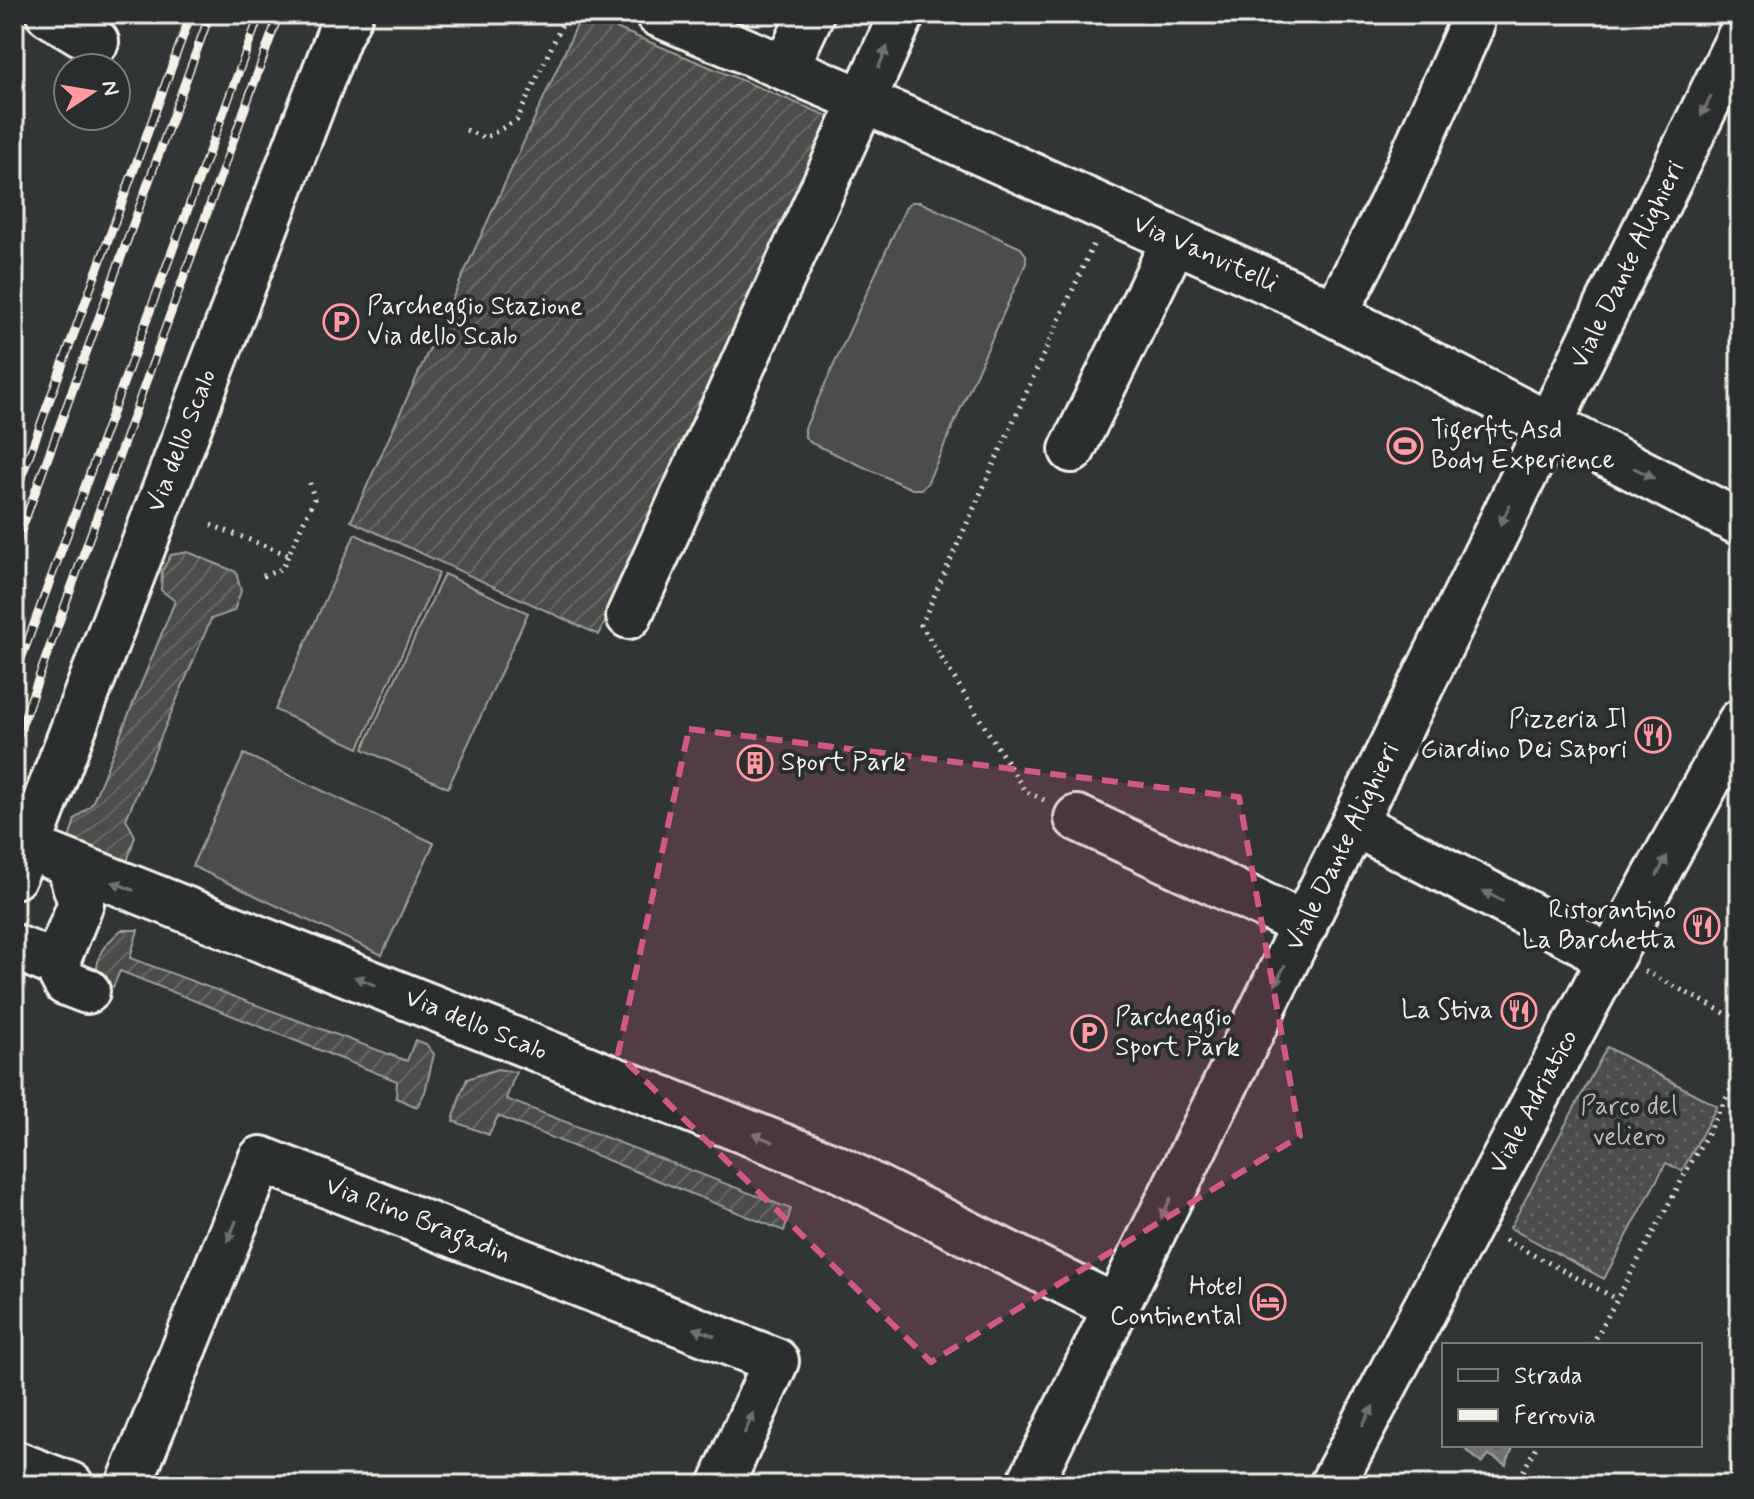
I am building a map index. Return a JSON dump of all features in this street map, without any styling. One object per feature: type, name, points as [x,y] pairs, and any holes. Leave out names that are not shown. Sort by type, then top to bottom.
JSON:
[{"type":"street","points":[[49,14],[96,42]]},
{"type":"street","name":"Via Vanvitelli","points":[[658,14],[705,23],[786,67],[1335,314],[1740,523]]},
{"type":"street","points":[[786,67],[811,14]]},
{"type":"street","points":[[629,616],[902,14]]},
{"type":"street","name":"Via dello Scalo","points":[[352,21],[21,862],[68,864],[835,1167],[1117,1308]]},
{"type":"street","points":[[1335,314],[1404,178],[1471,26]]},
{"type":"street","name":"Viale Dante Alighieri","points":[[1029,1485],[1740,36]]},
{"type":"street","points":[[1072,450],[1174,241]]},
{"type":"street","name":"Viale Adriatico","points":[[1332,1485],[1625,966],[1740,722]]},
{"type":"street","points":[[1077,818],[1305,925]]},
{"type":"street","points":[[1355,824],[1625,966]]},
{"type":"street","points":[[14,947],[71,978],[81,903],[68,864]]},
{"type":"street","name":"Via Rino Bragadin","points":[[129,1485],[261,1159],[776,1361],[721,1485]]},
{"type":"street","points":[[14,1463],[71,1485]]},
{"type":"path","points":[[466,130],[485,138],[517,120],[567,14]]},
{"type":"path","points":[[1077,818],[1025,791],[921,625],[1108,211]]},
{"type":"path","points":[[263,576],[282,569],[289,555],[314,499],[309,480]]},
{"type":"path","points":[[211,525],[289,555]]},
{"type":"path","points":[[1625,966],[1740,1021]]},
{"type":"path","points":[[1593,1343],[1740,1073]]},
{"type":"path","points":[[1501,1237],[1617,1299]]},
{"type":"path","points":[[1516,1485],[1536,1447]]},
{"type":"highlighted area","points":[[689,729],[1239,797],[1300,1136],[931,1362],[618,1054]]},
{"type":"green space","points":[[582,14],[835,119],[599,635],[351,521]]},
{"type":"green space","points":[[911,202],[920,202],[1021,248],[1026,255],[1026,263],[927,484],[921,489],[912,489],[811,443],[805,437],[805,428],[906,207]]},
{"type":"green space","points":[[355,534],[439,573],[359,748],[275,710]]},
{"type":"green space","points":[[188,552],[236,572],[241,591],[234,611],[211,619],[126,819],[135,836],[126,865],[68,843],[75,819],[92,804],[175,601],[161,590],[162,571],[171,555]]},
{"type":"green space","points":[[444,574],[528,613],[448,788],[363,749]]},
{"type":"green space","points":[[244,754],[434,843],[382,955],[192,866]]},
{"type":"green space","points":[[121,930],[138,930],[130,958],[407,1061],[415,1040],[426,1044],[434,1054],[425,1092],[417,1107],[396,1098],[397,1081],[120,971],[113,987],[96,980],[101,952]]},
{"type":"green space","name":"Parco del veliero","points":[[1607,1047],[1717,1106],[1682,1171],[1666,1163],[1604,1279],[1510,1228]]},
{"type":"green space","points":[[497,1069],[516,1072],[506,1099],[791,1209],[784,1231],[498,1116],[489,1135],[453,1121],[467,1079]]},
{"type":"water","points":[[1463,1447],[1513,1447],[1506,1465],[1489,1455],[1481,1463]]},
{"type":"railway","points":[[14,497],[191,14]]},
{"type":"railway","points":[[14,550],[210,14]]},
{"type":"railway","points":[[14,678],[260,14]]},
{"type":"railway","points":[[14,746],[279,14]]},
{"type":"place","name":"Parcheggio Stazione Via dello Scalo","points":[[341,322]]},
{"type":"place","name":"Tigerfit Asd Body Experience","points":[[1405,446]]},
{"type":"place","name":"Pizzeria Il Giardino Dei Sapori","points":[[1653,735]]},
{"type":"place","name":"Sport Park","points":[[755,763]]},
{"type":"place","name":"Ristorantino La Barchetta","points":[[1702,926]]},
{"type":"place","name":"La Stiva","points":[[1519,1011]]},
{"type":"place","name":"Parcheggio Sport Park","points":[[1089,1033]]},
{"type":"place","name":"Hotel Continental","points":[[1268,1302]]}]
